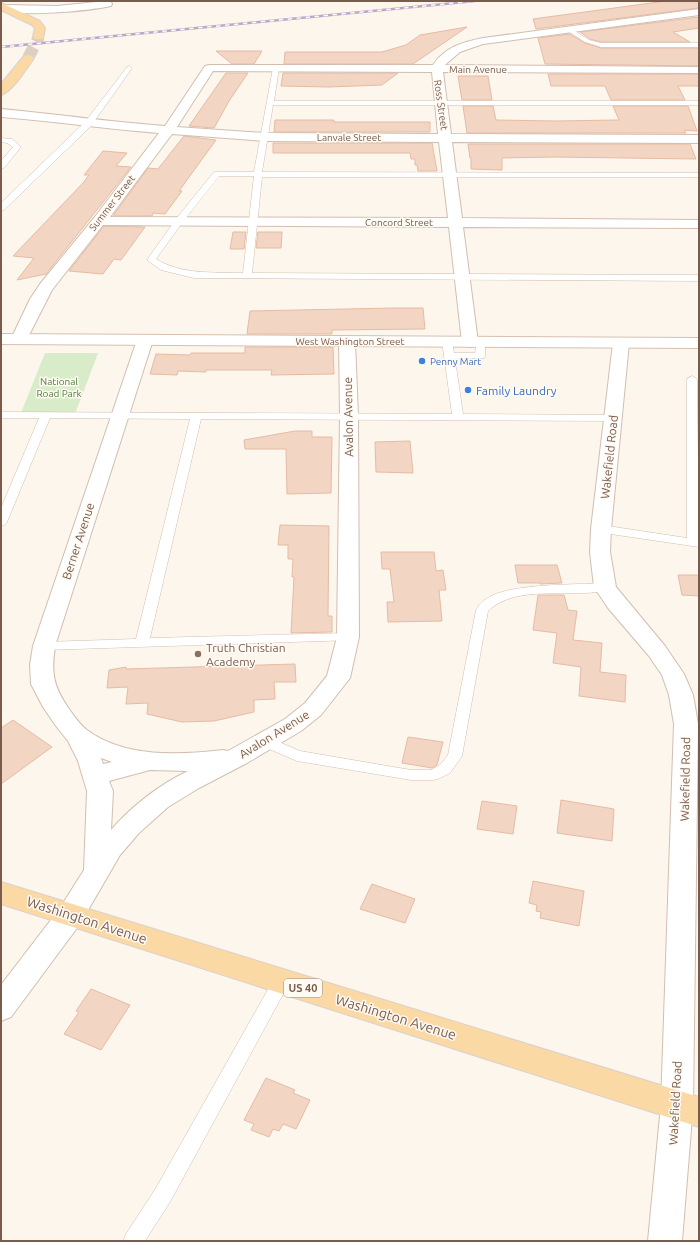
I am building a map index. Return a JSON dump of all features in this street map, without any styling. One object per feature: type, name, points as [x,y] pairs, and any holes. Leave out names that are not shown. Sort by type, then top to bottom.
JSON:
[{"type":"main road","points":[[4,7],[36,23],[40,33]]},
{"type":"main road","points":[[1,91],[28,58]]},
{"type":"main road","points":[[1,83],[14,77]]},
{"type":"main road","name":"Washington Avenue","points":[[1,893],[70,916],[688,1109]]},
{"type":"street","points":[[4,7],[50,11],[82,9],[118,1]]},
{"type":"street","points":[[65,20],[107,4]]},
{"type":"street","name":"Ross Street","points":[[475,342],[462,276],[446,138],[436,69],[445,56],[462,47],[483,42],[699,12]]},
{"type":"street","points":[[40,33],[51,24]]},
{"type":"street","points":[[521,36],[529,69]]},
{"type":"street","name":"Main Avenue","points":[[209,68],[699,70]]},
{"type":"street","name":"Summer Street","points":[[19,339],[38,299],[46,287],[99,221],[169,129],[209,68]]},
{"type":"street","name":"Lanvale Street","points":[[1,113],[38,116],[88,124],[265,137],[699,139]]},
{"type":"street","name":"Concord Street","points":[[99,221],[699,224]]},
{"type":"street","name":"West Washington Street","points":[[1,339],[347,341],[448,349],[475,342],[699,343]]},
{"type":"street","name":"Berner Avenue","points":[[97,871],[100,791],[90,761],[78,736],[51,702],[43,684],[40,665],[44,646],[146,340]]},
{"type":"street","name":"Avalon Avenue","points":[[1,1008],[70,916],[111,848],[130,826],[159,800],[190,780],[238,756],[293,725],[313,709],[338,678],[348,637],[349,417],[347,341]]},
{"type":"street","name":"Wakefield Road","points":[[621,342],[600,529],[600,552],[605,587],[616,603],[657,651],[672,674],[681,695],[686,724],[688,1109],[665,1241]]},
{"type":"street","name":"Berner Avenue","points":[[78,736],[101,749],[127,757],[151,761],[180,763],[238,756]]},
{"type":"street","points":[[94,776],[151,761]]},
{"type":"lane","points":[[570,30],[587,41],[601,45],[699,45]]},
{"type":"lane","points":[[1,208],[88,124],[129,68]]},
{"type":"lane","points":[[247,275],[258,174],[276,68]]},
{"type":"lane","points":[[270,103],[699,103]]},
{"type":"lane","points":[[1,140],[15,144],[17,147],[1,166]]},
{"type":"lane","points":[[699,175],[217,174],[179,221],[151,260],[164,268],[194,276],[247,275],[699,278]]},
{"type":"lane","points":[[448,349],[458,417]]},
{"type":"lane","points":[[600,529],[696,543],[692,379]]},
{"type":"lane","points":[[1,415],[613,418]]},
{"type":"lane","points":[[1,522],[46,415]]},
{"type":"lane","points":[[142,643],[196,417]]},
{"type":"lane","points":[[265,741],[298,756],[411,775],[433,775],[445,769],[454,756],[482,610],[490,601],[516,592],[605,587]]},
{"type":"lane","points":[[44,646],[348,637]]},
{"type":"lane","points":[[133,1241],[162,1195],[281,982]]},
{"type":"green space","name":"National Road Park","points":[[45,353],[98,353],[75,414],[21,413]]},
{"type":"building","points":[[666,1],[699,1],[699,8],[536,29],[533,19]]},
{"type":"building","points":[[699,17],[699,28],[673,32],[690,42],[601,42],[590,39],[580,32]]},
{"type":"building","points":[[467,27],[413,64],[284,64],[285,52],[382,52],[406,45],[420,35]]},
{"type":"building","points":[[570,34],[585,43],[601,48],[699,48],[699,66],[545,64],[538,38]]},
{"type":"building","points":[[216,51],[262,51],[254,64],[232,64]]},
{"type":"building","points":[[226,73],[248,73],[229,101],[214,128],[189,126]]},
{"type":"building","points":[[283,73],[398,73],[382,85],[328,87],[281,86]]},
{"type":"building","points":[[548,74],[699,74],[699,86],[678,86],[685,100],[611,100],[605,86],[551,86]]},
{"type":"building","points":[[458,76],[488,76],[492,100],[462,100]]},
{"type":"building","points":[[463,106],[493,106],[496,120],[556,121],[619,120],[613,106],[688,106],[697,131],[684,130],[686,133],[467,133]]},
{"type":"building","points":[[275,120],[334,120],[334,122],[430,122],[430,132],[274,132]]},
{"type":"building","points":[[184,136],[216,140],[179,191],[182,191],[165,214],[153,213],[152,216],[113,216],[148,168],[158,169]]},
{"type":"building","points":[[273,143],[432,143],[437,171],[418,171],[417,165],[415,165],[415,159],[411,159],[410,153],[273,153]]},
{"type":"building","points":[[468,144],[690,144],[696,159],[555,157],[502,158],[502,170],[471,169],[471,158]]},
{"type":"building","points":[[103,151],[127,153],[116,166],[131,167],[46,274],[17,280],[34,258],[13,256],[83,183],[89,175],[84,175]]},
{"type":"building","points":[[104,226],[145,227],[121,260],[114,259],[103,274],[69,271]]},
{"type":"building","points":[[233,232],[246,232],[244,249],[230,249]]},
{"type":"building","points":[[258,232],[282,232],[281,248],[256,248]]},
{"type":"building","points":[[423,308],[425,329],[332,330],[332,334],[247,334],[250,311]]},
{"type":"building","points":[[245,347],[333,347],[334,374],[271,375],[272,370],[206,370],[206,372],[178,371],[177,375],[150,374],[156,354],[190,355],[191,353],[245,353]]},
{"type":"building","points":[[295,431],[312,431],[312,437],[332,437],[331,493],[287,494],[286,449],[245,449],[244,440]]},
{"type":"building","points":[[410,441],[413,473],[376,472],[375,442]]},
{"type":"building","points":[[280,525],[329,526],[328,616],[332,616],[332,632],[291,633],[294,577],[292,577],[293,559],[288,559],[288,545],[278,545]]},
{"type":"building","points":[[381,552],[434,552],[436,571],[443,570],[446,590],[439,590],[442,621],[388,622],[387,602],[394,602],[390,569],[382,569]]},
{"type":"building","points":[[515,565],[557,565],[562,583],[518,583]]},
{"type":"building","points":[[678,575],[699,575],[699,596],[682,595]]},
{"type":"building","points":[[538,595],[564,595],[568,610],[577,611],[573,640],[602,643],[600,672],[626,675],[625,702],[579,696],[581,667],[553,663],[557,633],[533,630]]},
{"type":"building","points":[[295,664],[296,682],[274,682],[275,699],[254,700],[254,712],[214,721],[182,722],[147,714],[148,703],[126,704],[128,687],[107,688],[109,670],[126,667],[126,669]]},
{"type":"building","points":[[13,720],[52,747],[1,784],[1,728]]},
{"type":"building","points":[[408,737],[443,742],[437,765],[432,768],[402,763]]},
{"type":"building","points":[[561,800],[614,809],[612,841],[557,833]]},
{"type":"building","points":[[482,801],[517,806],[513,834],[477,829]]},
{"type":"building","points":[[533,881],[584,891],[579,926],[540,918],[541,912],[536,911],[537,905],[529,903]]},
{"type":"building","points":[[372,884],[415,899],[405,923],[360,909]]},
{"type":"building","points":[[91,989],[130,1005],[101,1050],[64,1034],[79,1012],[76,1011]]},
{"type":"building","points":[[266,1078],[295,1090],[293,1093],[310,1100],[296,1129],[283,1124],[279,1131],[273,1129],[269,1137],[251,1130],[254,1124],[244,1120]]},
{"type":"tunnel","points":[[28,58],[39,37]]},
{"type":"railway","points":[[1,47],[475,1]]},
{"type":"place","name":"Penny Mart","points":[[422,361]]},
{"type":"place","name":"Family Laundry","points":[[468,390]]},
{"type":"place","name":"Truth Christian Academy","points":[[198,654]]}]
